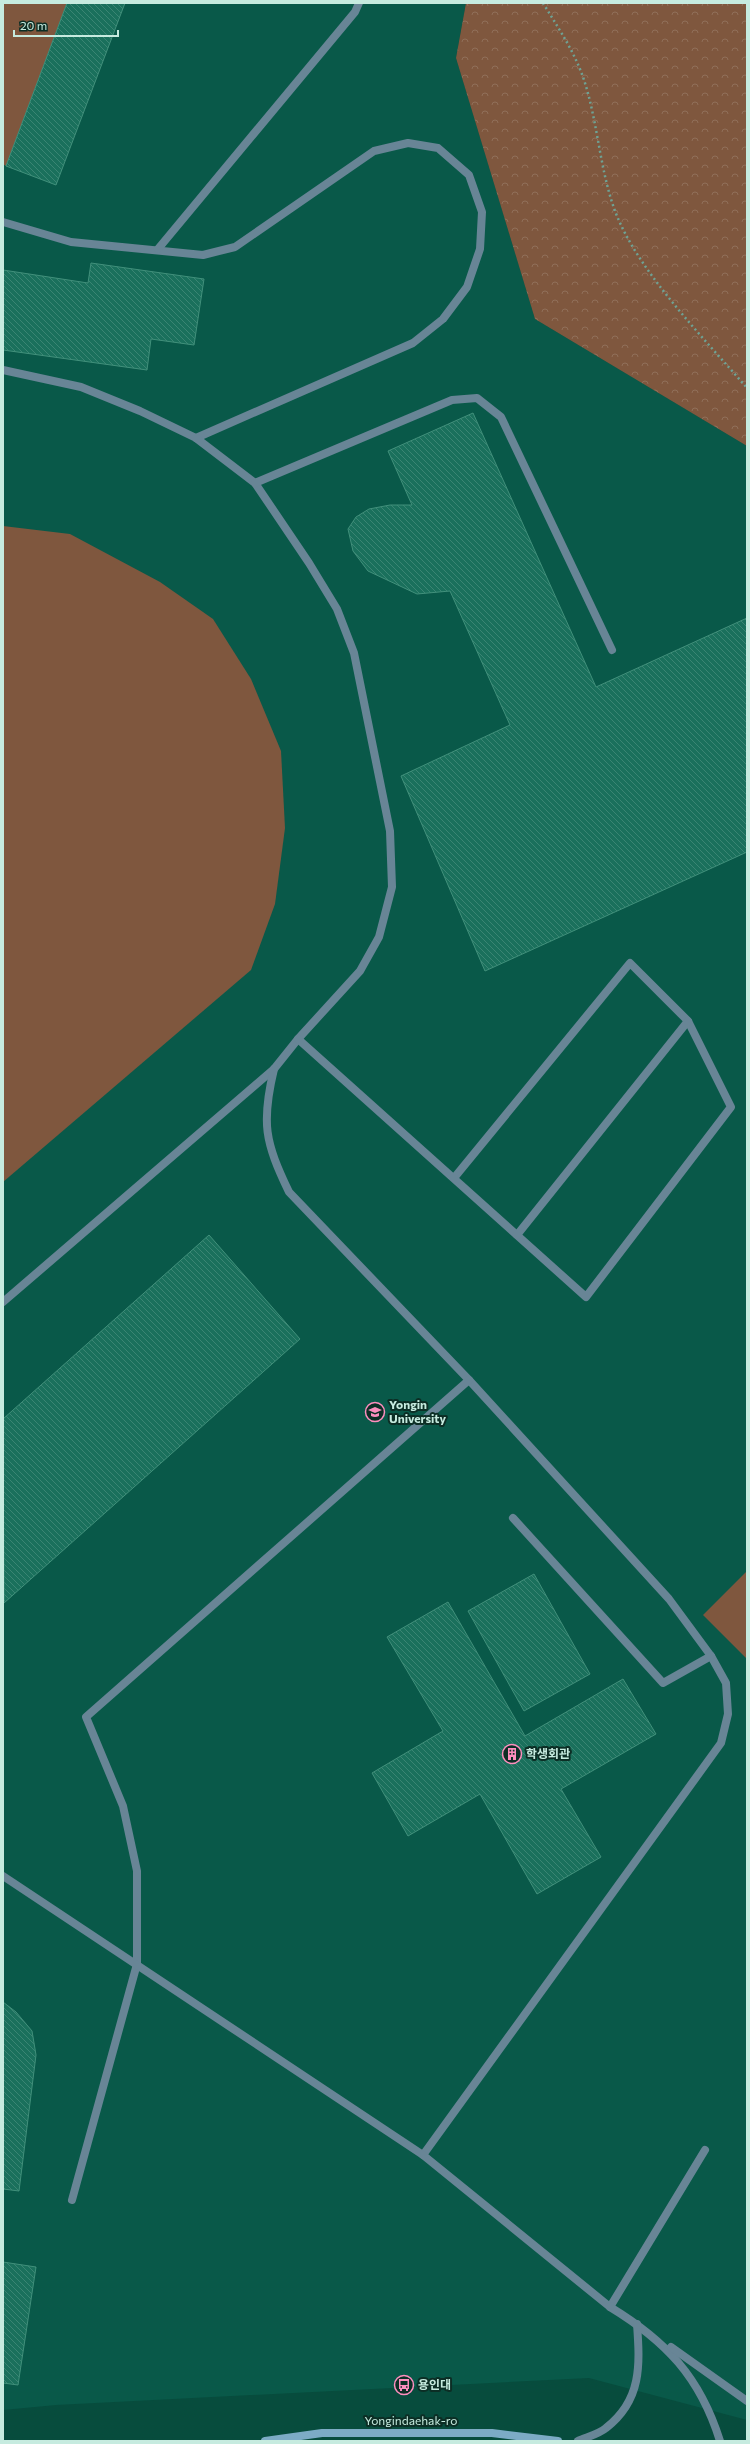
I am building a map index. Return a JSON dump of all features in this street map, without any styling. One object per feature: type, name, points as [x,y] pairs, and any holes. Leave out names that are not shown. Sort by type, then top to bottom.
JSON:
[{"type":"main road","name":"Yongindaehak-ro","points":[[265,2441],[322,2433],[405,2432],[492,2433],[558,2441]]},
{"type":"street","points":[[158,249],[355,12],[359,3]]},
{"type":"street","points":[[3,222],[70,242],[158,249],[203,255],[235,247],[374,151],[408,143],[438,148],[469,176],[482,212],[480,249],[467,287],[443,319],[413,343],[196,438]]},
{"type":"street","points":[[3,370],[81,387],[140,411],[196,438],[255,483],[309,563],[337,609],[349,638],[354,653],[390,831],[392,887],[379,937],[360,971],[298,1039],[274,1069],[3,1302]]},
{"type":"street","points":[[255,483],[452,400],[477,398],[501,417],[612,650]]},
{"type":"street","points":[[298,1039],[586,1297],[731,1107],[688,1022],[630,963],[454,1178]]},
{"type":"street","points":[[517,1235],[688,1022]]},
{"type":"street","points":[[274,1069],[267,1098],[265,1125],[274,1161],[289,1192],[469,1380],[669,1599],[711,1656],[726,1683],[728,1714],[721,1743],[423,2155]]},
{"type":"street","points":[[72,2200],[137,1964],[138,1871],[123,1806],[86,1717],[469,1380]]},
{"type":"street","points":[[512,1518],[663,1683],[711,1656]]},
{"type":"street","points":[[3,1876],[423,2155],[610,2307],[638,2324],[747,2401]]},
{"type":"street","points":[[610,2307],[705,2150]]},
{"type":"street","points":[[578,2441],[606,2429],[626,2407],[638,2379],[638,2324]]},
{"type":"street","points":[[638,2324],[674,2355],[698,2389],[720,2441]]},
{"type":"path","points":[[543,3],[569,45],[585,83],[608,187],[624,231],[639,256],[680,311],[747,388]]},
{"type":"shaded area","name":"Yongin University","points":[[3,3],[466,3],[456,58],[535,319],[747,446],[747,2420],[589,2378],[56,2405],[3,2410]]},
{"type":"green space","points":[[3,3],[67,3],[6,166],[3,164]]},
{"type":"green space","points":[[466,3],[747,3],[747,446],[535,319],[456,58]]},
{"type":"green space","points":[[3,526],[70,534],[160,582],[213,619],[251,679],[281,751],[285,828],[275,904],[251,970],[3,1182]]},
{"type":"green space","points":[[747,1571],[747,1659],[703,1615]]},
{"type":"building","points":[[67,3],[125,3],[56,185],[6,166]]},
{"type":"building","points":[[91,263],[204,279],[194,345],[151,339],[147,370],[3,350],[3,270],[88,283]]},
{"type":"building","points":[[473,413],[596,687],[747,618],[747,852],[485,971],[401,776],[510,725],[450,591],[417,594],[368,571],[353,551],[348,529],[356,517],[369,509],[390,505],[412,505],[388,451]]},
{"type":"building","points":[[209,1235],[300,1339],[4,1603],[3,1419]]},
{"type":"building","points":[[534,1574],[590,1674],[524,1711],[468,1611]]},
{"type":"building","name":"학생회관","points":[[448,1602],[525,1736],[623,1679],[656,1734],[561,1789],[601,1857],[537,1894],[480,1794],[408,1836],[372,1773],[443,1731],[387,1637]]},
{"type":"building","points":[[3,2002],[16,2012],[32,2031],[36,2055],[19,2191],[3,2189]]},
{"type":"building","points":[[3,2262],[36,2267],[18,2385],[3,2383]]},
{"type":"place","name":"Yongin University","points":[[375,1412]]},
{"type":"place","name":"학생회관","points":[[512,1754]]},
{"type":"place","name":"용인대","points":[[404,2385]]}]
